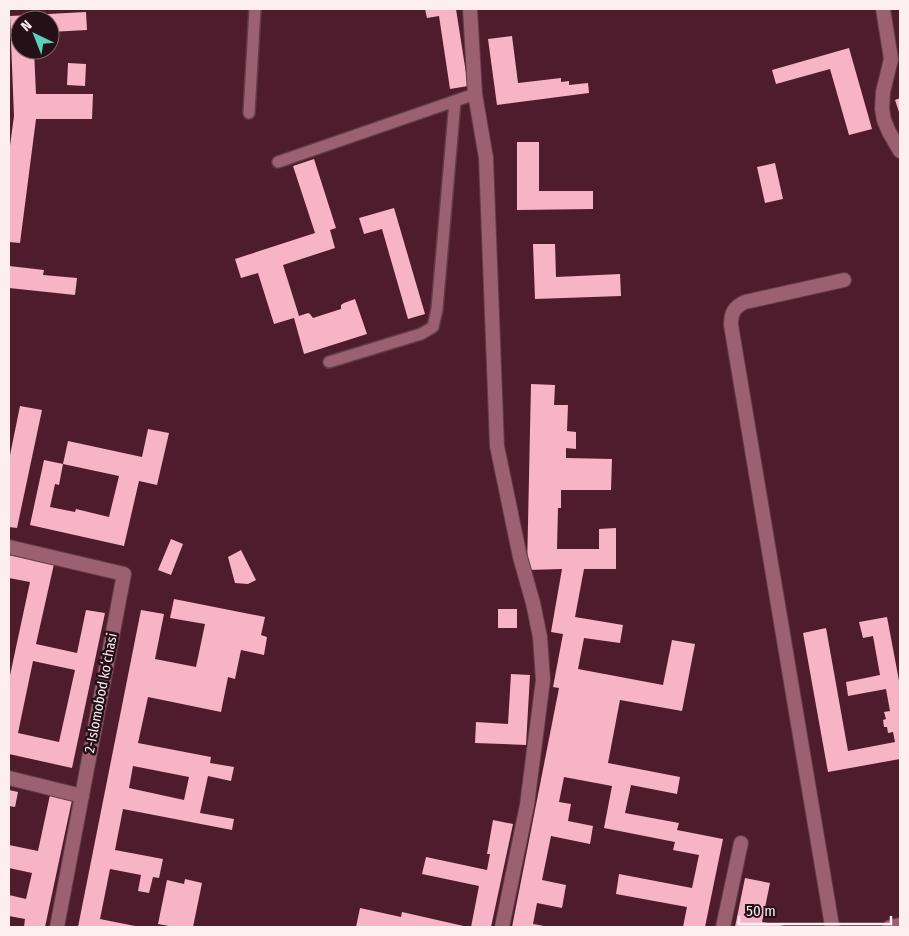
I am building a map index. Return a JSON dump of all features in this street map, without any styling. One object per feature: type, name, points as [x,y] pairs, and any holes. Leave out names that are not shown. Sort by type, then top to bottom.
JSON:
[{"type":"street","points":[[470,9],[476,94],[486,158],[497,446],[520,557],[540,637],[543,680],[527,805],[502,927]]},
{"type":"street","points":[[883,9],[891,59],[883,92],[882,109],[889,132],[900,150]]},
{"type":"street","points":[[833,927],[731,317],[733,310],[745,302],[844,280]]},
{"type":"street","name":"2-Islomobod koʻchasi","points":[[9,547],[124,574],[57,927]]},
{"type":"street","points":[[9,778],[82,796]]},
{"type":"street","points":[[723,927],[741,843]]},
{"type":"street","points":[[890,927],[900,925]]},
{"type":"lane","points":[[249,113],[255,9]]},
{"type":"lane","points":[[278,162],[476,94]]},
{"type":"lane","points":[[329,362],[421,334],[433,327],[437,309],[454,102]]},
{"type":"building","points":[[425,9],[456,9],[468,86],[450,89],[439,16],[427,18]]},
{"type":"building","points":[[86,12],[87,30],[60,31],[60,13]]},
{"type":"building","points":[[512,36],[518,83],[561,78],[561,82],[569,81],[569,85],[588,83],[589,93],[497,105],[488,39]]},
{"type":"building","points":[[849,48],[872,129],[849,135],[830,69],[776,84],[772,70]]},
{"type":"building","points":[[12,60],[34,60],[36,94],[93,94],[92,119],[36,119],[20,243],[9,242],[9,153],[14,116]]},
{"type":"building","points":[[68,63],[86,64],[85,86],[67,85]]},
{"type":"building","points":[[900,98],[900,115],[895,100]]},
{"type":"building","points":[[517,142],[539,142],[539,191],[593,191],[593,209],[517,210]]},
{"type":"building","points":[[314,159],[336,228],[330,230],[335,248],[283,265],[299,316],[308,313],[313,318],[341,309],[341,305],[355,299],[367,334],[304,354],[294,318],[274,324],[258,273],[241,278],[235,259],[315,233],[293,166]]},
{"type":"building","points":[[775,163],[783,199],[765,203],[757,167]]},
{"type":"building","points":[[394,208],[425,314],[408,319],[382,229],[364,234],[359,218]]},
{"type":"building","points":[[533,244],[555,244],[556,277],[620,274],[621,296],[535,299]]},
{"type":"building","points":[[9,266],[44,270],[43,275],[77,278],[75,295],[9,288]]},
{"type":"building","points":[[531,384],[555,385],[554,405],[568,405],[567,431],[576,432],[576,449],[566,448],[566,458],[612,459],[611,490],[561,490],[561,508],[558,508],[557,549],[599,549],[599,529],[616,528],[616,569],[584,569],[575,617],[623,625],[620,643],[584,638],[578,669],[663,685],[672,640],[695,644],[682,711],[620,700],[608,763],[680,777],[677,794],[631,785],[625,813],[679,823],[677,830],[723,839],[705,927],[683,927],[687,907],[616,894],[619,874],[692,888],[699,855],[673,850],[675,842],[604,828],[612,786],[564,777],[559,802],[571,804],[568,821],[593,826],[590,844],[551,836],[542,880],[566,885],[562,908],[537,903],[533,924],[544,927],[512,927],[559,688],[553,687],[563,634],[551,632],[562,569],[527,570]]},
{"type":"building","points":[[20,406],[42,410],[17,528],[9,527],[9,460]]},
{"type":"building","points":[[148,429],[169,433],[157,485],[139,481],[124,546],[30,525],[44,460],[63,464],[68,441],[142,457]],"holes":[[[63,464],[119,476],[109,517],[76,509],[75,512],[50,507],[55,484],[59,485]]]},
{"type":"building","points":[[171,539],[183,544],[171,575],[158,570]]},
{"type":"building","points":[[241,550],[256,580],[248,584],[235,583],[228,557]]},
{"type":"building","points":[[9,555],[54,564],[36,644],[77,653],[86,610],[105,613],[72,768],[9,754],[9,680],[30,582],[9,578]],"holes":[[[33,661],[75,670],[59,742],[18,733]]]},
{"type":"building","points":[[174,599],[265,617],[261,635],[267,637],[264,655],[241,650],[235,679],[228,677],[221,712],[148,697],[138,743],[211,757],[210,763],[234,767],[231,781],[208,776],[200,813],[234,819],[232,830],[123,809],[115,850],[163,859],[159,878],[153,877],[149,893],[138,891],[141,875],[110,869],[100,919],[135,927],[78,927],[141,610],[164,614],[155,659],[196,667],[205,624],[170,618]],"holes":[[[133,766],[189,777],[184,800],[129,788]]]},
{"type":"building","points":[[498,609],[517,609],[517,628],[498,628]]},
{"type":"building","points":[[887,617],[900,686],[900,759],[828,772],[803,633],[826,628],[848,751],[895,742],[893,732],[888,733],[887,727],[884,727],[883,720],[886,719],[884,712],[890,711],[886,689],[848,696],[846,682],[880,675],[873,636],[863,638],[859,622]]},
{"type":"building","points":[[511,674],[530,675],[526,745],[475,743],[476,722],[508,724]]},
{"type":"building","points":[[9,790],[18,792],[15,807],[9,806]]},
{"type":"building","points":[[50,795],[72,800],[45,927],[24,927],[25,919],[9,916],[9,895],[26,899],[32,873],[9,868],[9,845],[38,851]]},
{"type":"building","points":[[493,820],[513,824],[491,927],[471,927],[479,886],[422,874],[426,857],[487,870],[490,854],[487,854]]},
{"type":"building","points":[[745,878],[770,883],[762,922],[785,927],[735,927]]},
{"type":"building","points":[[185,879],[202,883],[193,927],[174,927],[158,924],[167,880],[184,884]]},
{"type":"building","points":[[360,908],[401,917],[402,912],[468,927],[356,927]]}]
